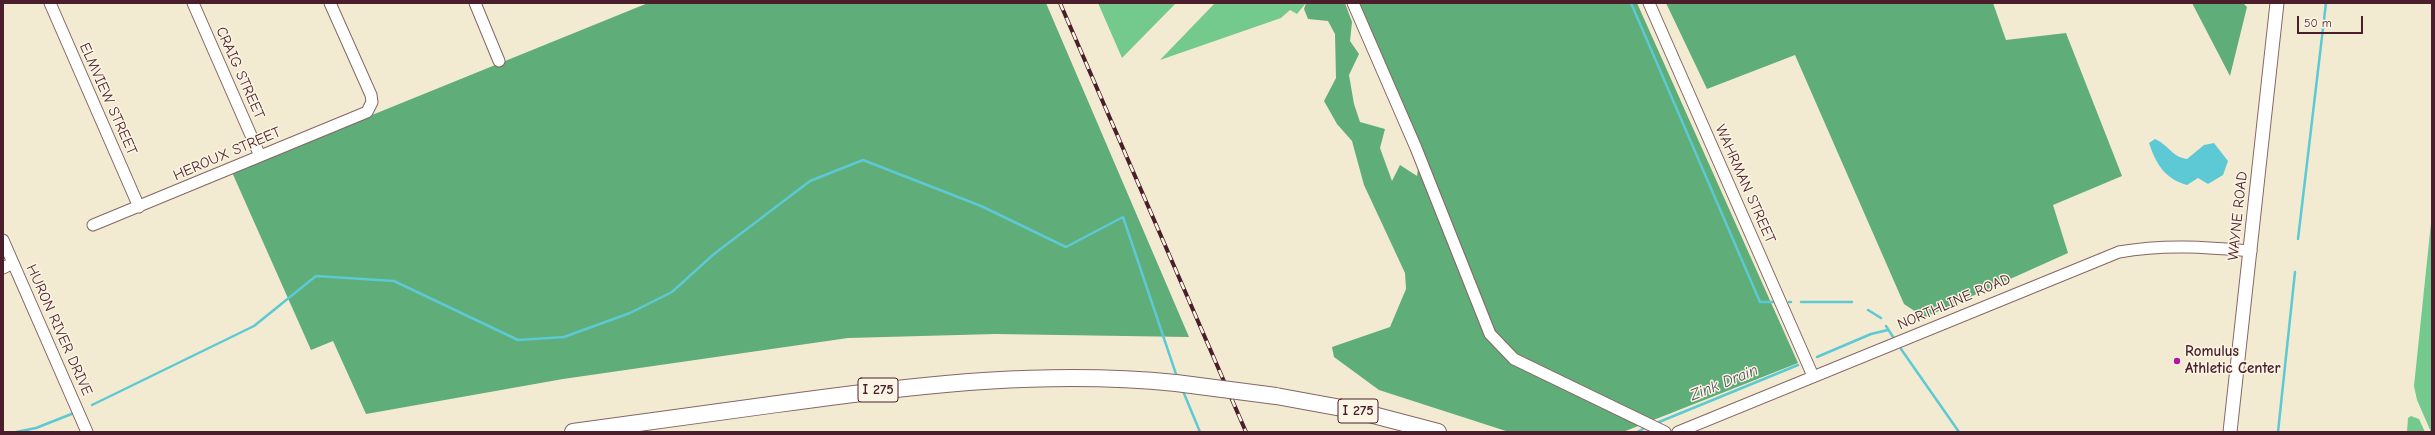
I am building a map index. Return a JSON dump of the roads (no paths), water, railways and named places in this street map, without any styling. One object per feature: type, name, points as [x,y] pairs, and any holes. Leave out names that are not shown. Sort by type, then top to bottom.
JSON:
[{"type":"highway","name":"I 275","points":[[573,432],[942,383],[1054,378],[1117,379],[1176,383],[1276,396],[1343,408],[1438,432]]},
{"type":"main road","name":"WAYNE ROAD","points":[[2230,432],[2277,3]]},
{"type":"street","name":"ELMVIEW STREET","points":[[50,3],[139,207]]},
{"type":"street","name":"CRAIG STREET","points":[[193,3],[260,156]]},
{"type":"street","name":"HEROUX STREET","points":[[93,226],[364,114],[370,107],[371,95],[330,3]]},
{"type":"street","points":[[475,3],[499,61]]},
{"type":"street","points":[[1353,3],[1416,148],[1490,334],[1514,359],[1665,432]]},
{"type":"street","name":"WAHRMAN STREET","points":[[1649,3],[1813,376]]},
{"type":"street","name":"HURON RIVER DRIVE","points":[[3,240],[8,265],[87,432]]},
{"type":"street","name":"NORTHLINE ROAD","points":[[1678,432],[2119,252],[2144,247],[2193,245],[2251,251]]},
{"type":"water","points":[[2155,139],[2164,144],[2178,156],[2187,159],[2204,145],[2214,143],[2228,161],[2223,175],[2208,184],[2198,178],[2187,185],[2173,179],[2162,170],[2155,158],[2149,143]]},
{"type":"waterway","points":[[1631,3],[1760,302],[1775,302]]},
{"type":"waterway","points":[[2298,239],[2326,3]]},
{"type":"waterway","points":[[92,405],[254,326],[316,276],[394,281],[518,340],[564,337],[630,313],[672,292],[714,254],[810,181],[863,160],[981,206],[1066,247],[1123,217],[1177,377]]},
{"type":"waterway","points":[[2278,432],[2295,272]]},
{"type":"waterway","points":[[1801,302],[1852,302]]},
{"type":"waterway","points":[[1868,310],[1881,318]]},
{"type":"waterway","name":"Zink Drain","points":[[1886,326],[1895,340]]},
{"type":"waterway","name":"Zink Drain","points":[[1817,357],[1871,334],[1888,330]]},
{"type":"waterway","name":"Zink Drain","points":[[1901,349],[1959,432]]},
{"type":"waterway","name":"Zink Drain","points":[[1659,422],[1798,365]]},
{"type":"waterway","points":[[1183,391],[1200,432]]},
{"type":"waterway","points":[[16,432],[36,428],[74,413]]},
{"type":"waterway","name":"Zink Drain","points":[[1637,432],[1645,428]]},
{"type":"railway","points":[[1060,3],[1246,432]]},
{"type":"place","name":"Romulus Athletic Center","points":[[2177,361]]}]
